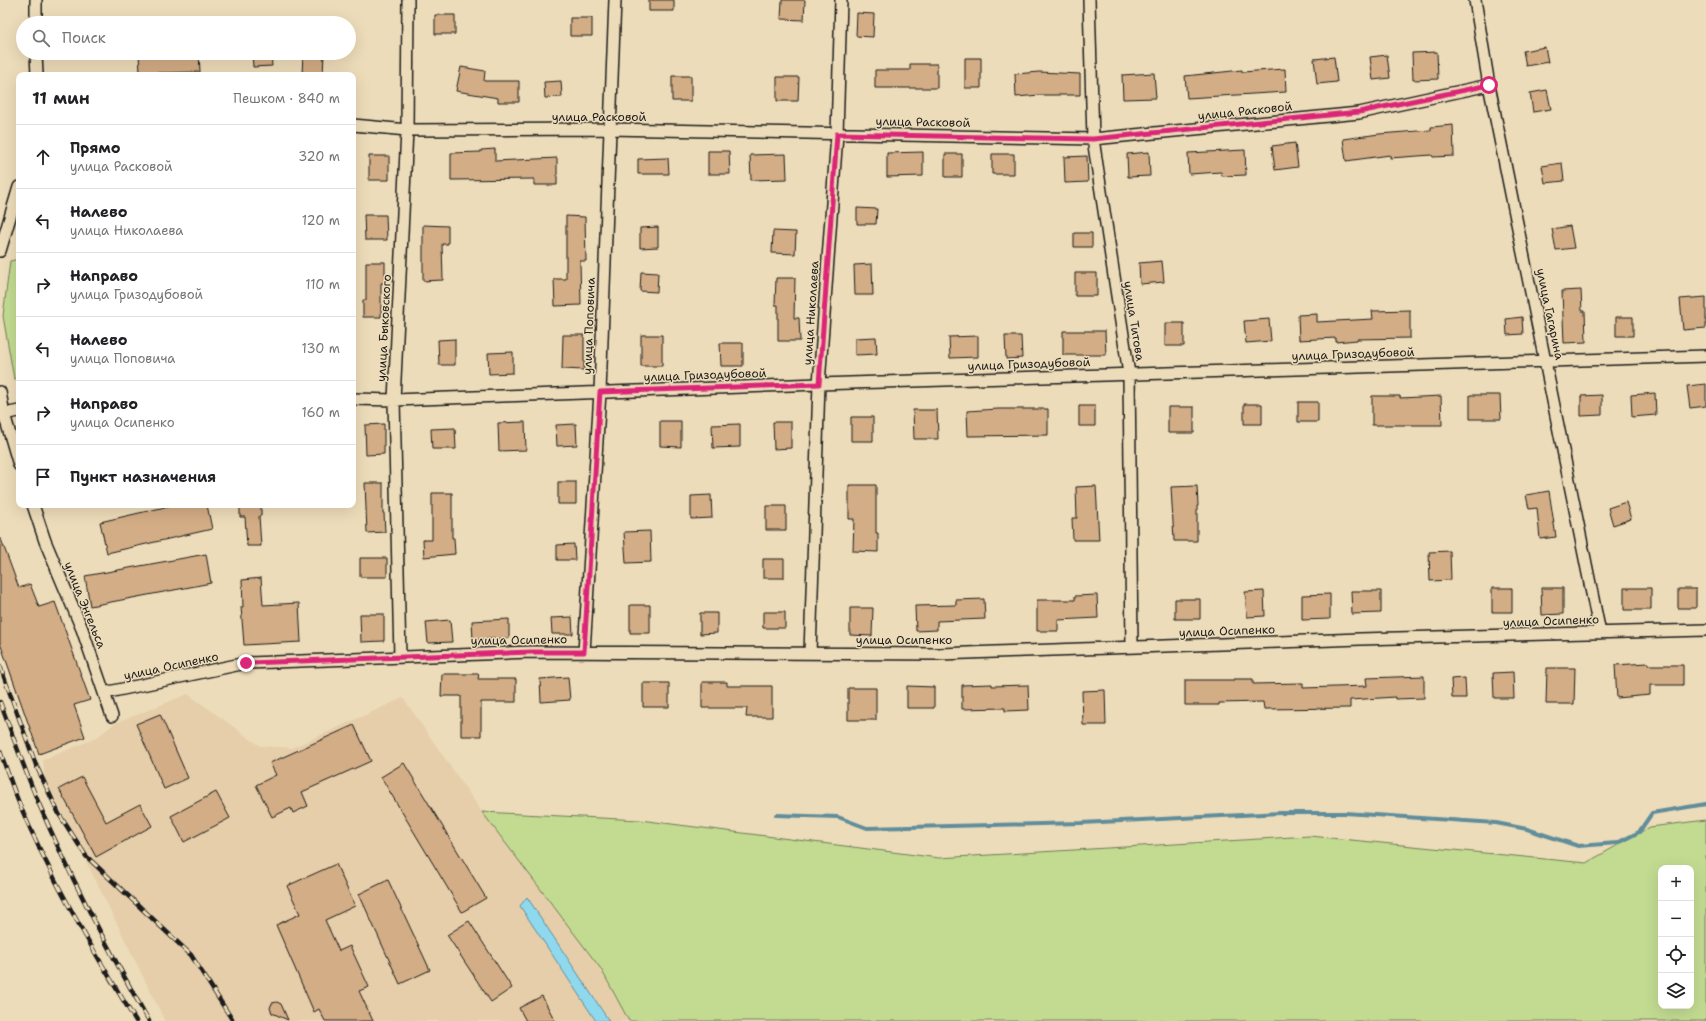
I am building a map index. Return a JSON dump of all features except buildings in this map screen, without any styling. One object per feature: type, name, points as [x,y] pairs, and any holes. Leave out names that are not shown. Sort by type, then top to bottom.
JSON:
[{"type":"street","points":[[36,0],[36,16]]},
{"type":"street","name":"улица Быковского","points":[[400,657],[394,400],[407,130],[408,0]]},
{"type":"street","name":"улица Поповича","points":[[584,652],[600,392],[615,0]]},
{"type":"street","name":"улица Николаева","points":[[810,653],[819,384],[837,134],[841,0]]},
{"type":"street","name":"улица Титова","points":[[1089,0],[1093,139],[1129,374],[1132,647]]},
{"type":"street","name":"улица Гагарина","points":[[1475,0],[1489,85],[1600,633]]},
{"type":"street","points":[[36,60],[37,72]]},
{"type":"street","name":"улица Расковой","points":[[356,125],[407,130],[610,129],[1093,139],[1359,112],[1489,85]]},
{"type":"street","points":[[0,251],[16,197]]},
{"type":"street","name":"улица Гризодубовой","points":[[356,399],[394,400],[819,384],[1706,356]]},
{"type":"street","points":[[0,392],[4,414],[16,455]]},
{"type":"street","points":[[4,414],[16,412]]},
{"type":"street","name":"улица Энгельса","points":[[34,508],[45,541],[82,629],[112,716]]},
{"type":"street","name":"улица Осипенко","points":[[104,693],[246,663],[532,652],[940,654],[1706,630]]},
{"type":"shaded area","points":[[188,694],[260,746],[292,748],[403,698],[482,812],[601,969],[629,1021],[165,1021],[45,778],[43,760],[96,738],[114,724]]},
{"type":"green space","points":[[16,260],[16,379],[14,379],[3,316],[10,261]]},
{"type":"green space","points":[[482,812],[640,820],[939,858],[1310,836],[1586,863],[1650,827],[1706,820],[1706,1021],[629,1021],[601,969]]},
{"type":"water","points":[[527,897],[609,1021],[596,1021],[520,906]]},
{"type":"waterway","points":[[776,815],[838,817],[867,828],[1081,823],[1280,813],[1345,813],[1496,823],[1527,829],[1578,846],[1617,843],[1639,832],[1652,813],[1706,804]]},
{"type":"railway","points":[[0,666],[36,765],[59,814],[86,856],[191,955],[233,1021]]},
{"type":"railway","points":[[0,702],[34,792],[64,860],[119,968],[149,1021]]},
{"type":"railway","points":[[0,751],[11,784],[31,831],[59,887],[104,968],[136,1021]]},
{"type":"route","points":[[246,663],[532,652],[584,652],[600,392],[819,384],[837,134],[1093,139],[1359,112],[1489,85]]}]
